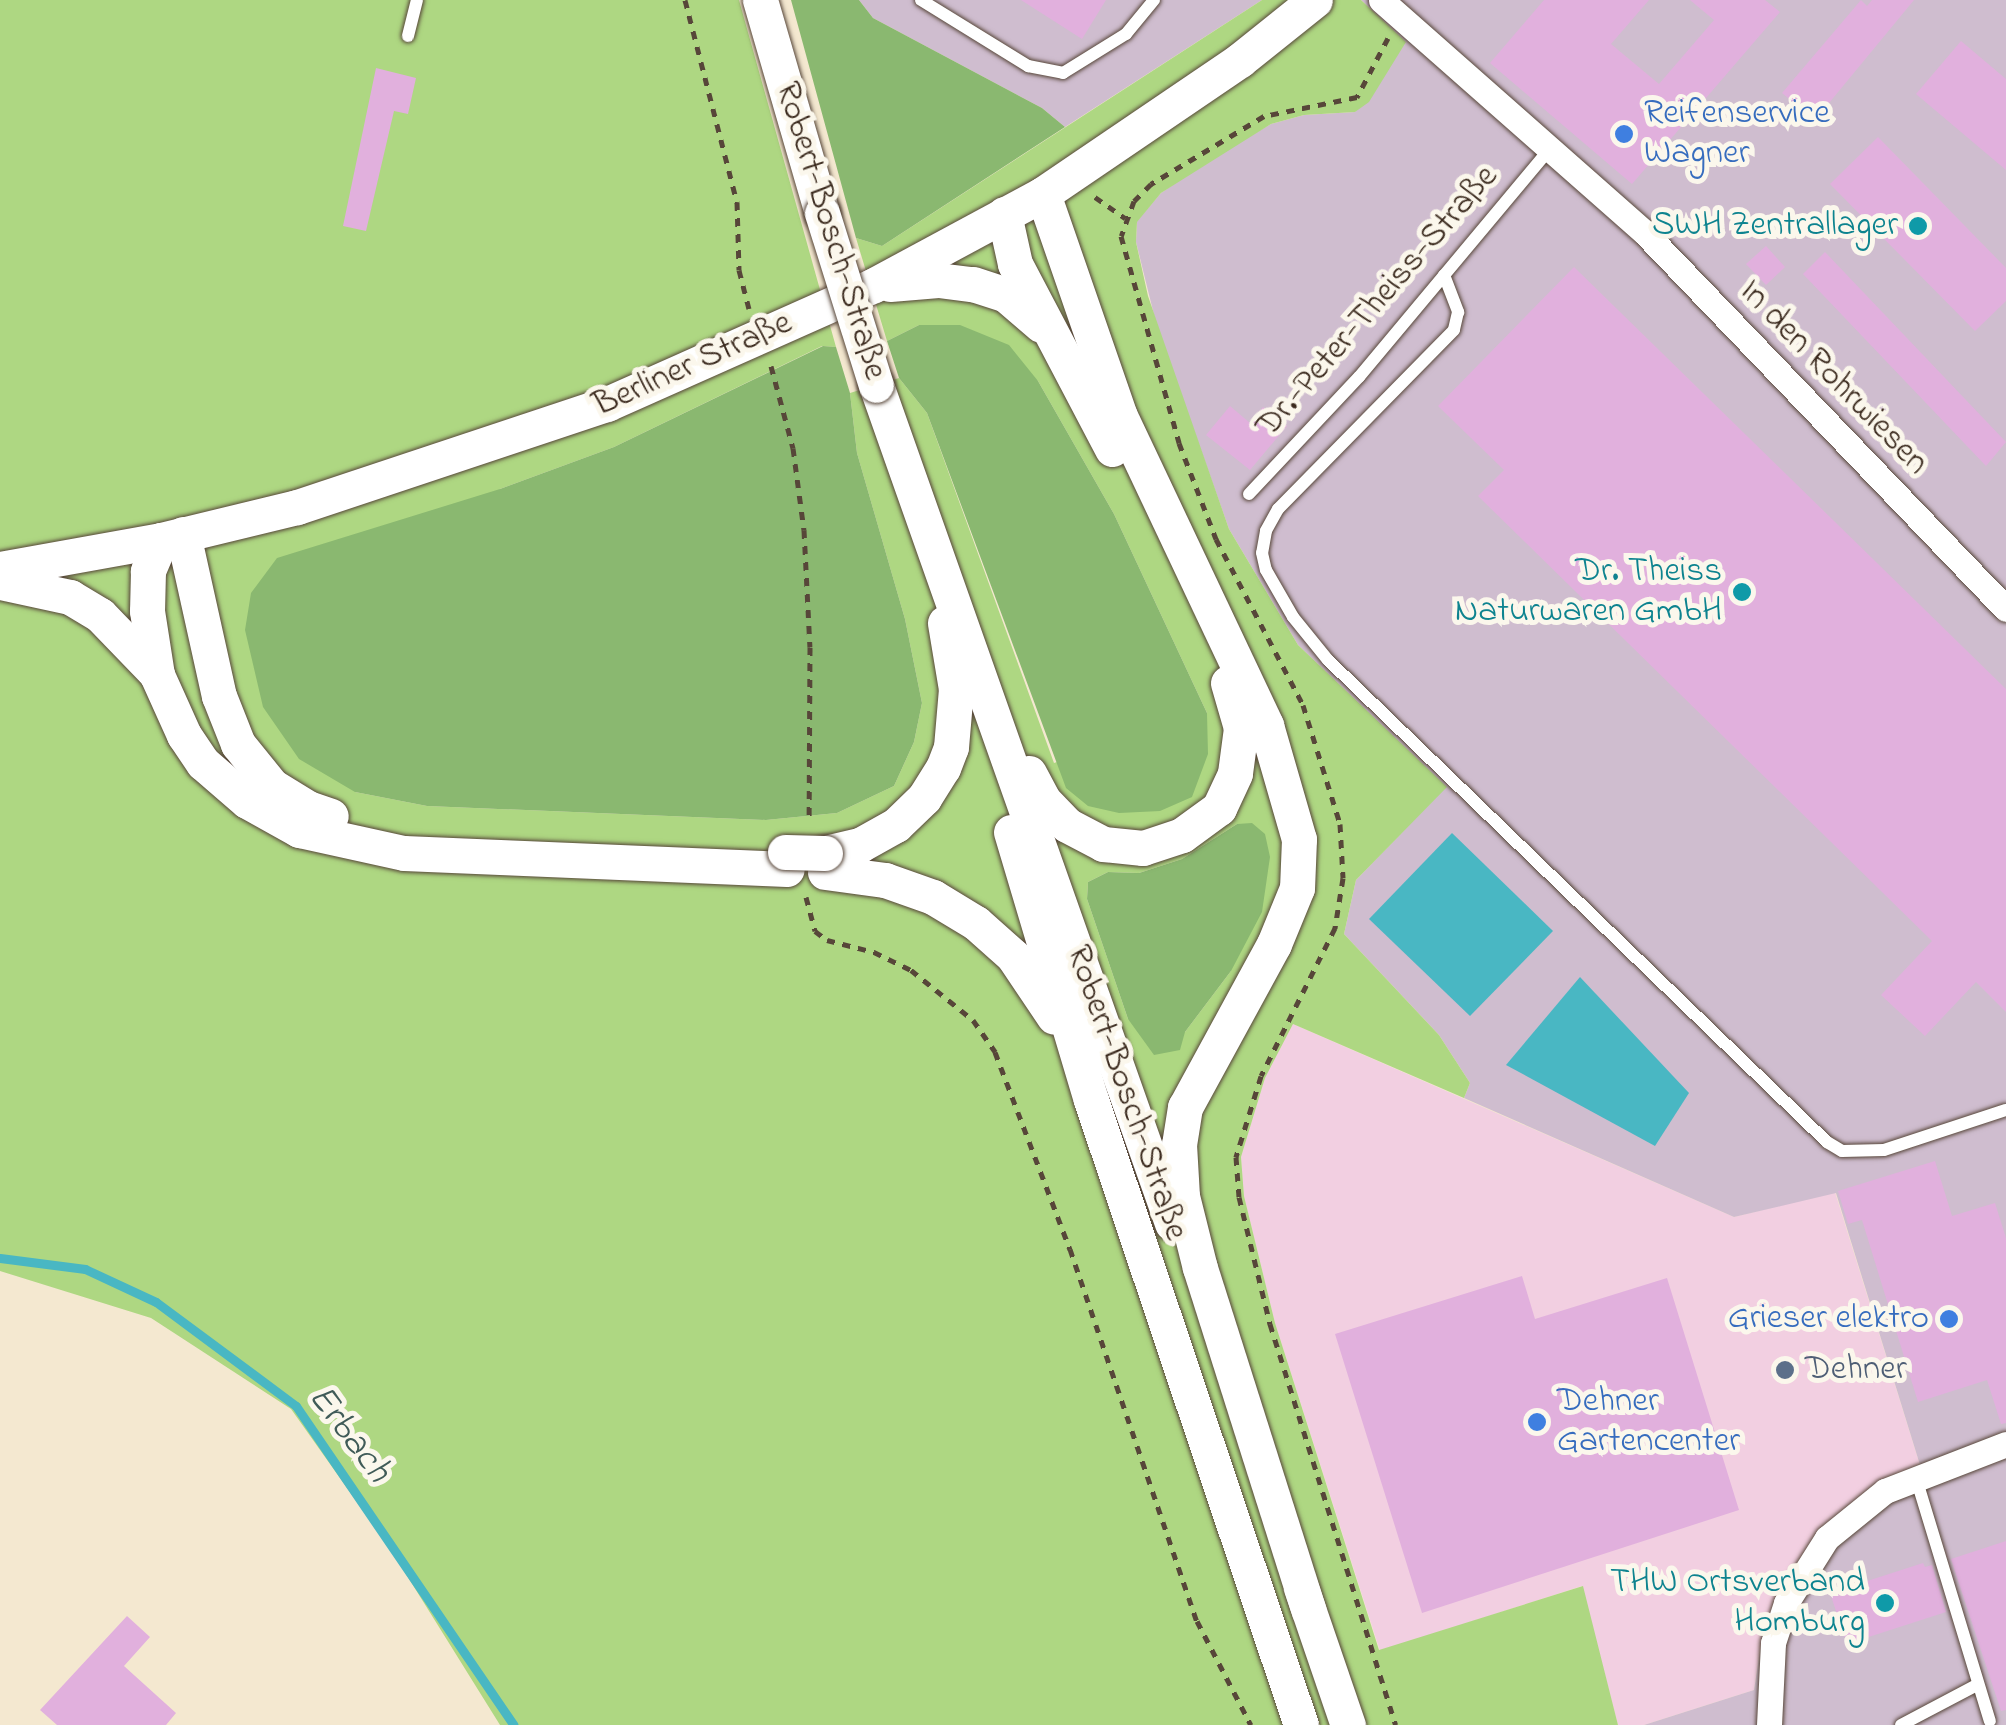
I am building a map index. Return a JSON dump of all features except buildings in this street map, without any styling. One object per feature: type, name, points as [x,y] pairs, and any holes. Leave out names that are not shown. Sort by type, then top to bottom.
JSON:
[{"type":"main road","name":"Robert-Bosch-Straße","points":[[760,0],[876,385],[986,687],[1348,1725]]},
{"type":"main road","name":"Berliner Straße","points":[[0,570],[172,537],[297,507],[527,434],[760,336],[874,285],[1043,194],[1240,60],[1315,0]]},
{"type":"main road","points":[[1043,194],[1120,416],[1266,725],[1299,839],[1297,888],[1274,944],[1185,1107],[1178,1144],[1182,1196],[1200,1268],[1308,1609]]},
{"type":"main road","points":[[986,687],[1044,801],[1068,826],[1103,844],[1143,848],[1182,835],[1219,808],[1235,773],[1240,728],[1230,687],[1015,264],[1004,214]]},
{"type":"main road","points":[[874,285],[938,280],[972,284],[1006,295],[1048,331]]},
{"type":"main road","name":"Robert-Bosch-Straße","points":[[902,461],[1091,1100],[1300,1725]]},
{"type":"main road","points":[[172,537],[148,571],[148,611],[157,675],[184,735],[203,763],[247,801],[299,830],[404,853],[806,859],[860,844],[896,825],[924,798],[951,747],[956,688],[932,568]]},
{"type":"main road","points":[[172,537],[219,696],[238,744],[272,786],[308,808],[400,832],[806,859],[885,880],[933,898],[976,924],[1013,956],[1062,1031],[1091,1100]]},
{"type":"main road","points":[[0,582],[70,597],[128,641],[157,675]]},
{"type":"street","name":"In den Rohrwiesen","points":[[1381,0],[1645,233],[2006,609]]},
{"type":"street","points":[[1769,1725],[1773,1643],[1804,1569],[1826,1538],[1861,1507],[1915,1476],[2006,1444]]},
{"type":"lane","points":[[408,36],[417,0]]},
{"type":"lane","points":[[921,0],[1028,66],[1063,72],[1126,34],[1154,0]]},
{"type":"lane","name":"Dr.-Peter-Theiss-Straße","points":[[1249,494],[1359,376],[1551,147]]},
{"type":"lane","points":[[1444,275],[1458,312],[1454,330],[1278,509],[1266,531],[1262,553],[1266,570],[1292,617],[1328,660],[1827,1142],[1842,1151],[1884,1150],[2006,1110]]},
{"type":"lane","points":[[1915,1476],[1990,1721]]},
{"type":"lane","points":[[1901,1725],[1978,1685]]},
{"type":"path","points":[[685,0],[737,202],[744,296],[780,390],[804,530],[810,648],[806,901],[815,931],[827,940],[874,952],[911,970],[973,1020],[995,1052],[1070,1249],[1197,1620],[1250,1725]]},
{"type":"shaded area","points":[[859,0],[1262,0],[1065,127],[1042,108],[873,18]]},
{"type":"shaded area","points":[[1361,0],[2006,0],[2006,1725],[1644,1725],[1754,1690],[1762,1638],[1777,1594],[1920,1465],[1836,1193],[1734,1217],[1464,1098],[1470,1083],[1439,1035],[1344,934],[1356,880],[1446,787],[1298,645],[1229,529],[1156,323],[1136,242],[1137,221],[1161,193],[1217,155],[1271,124],[1304,115],[1355,112],[1405,42]]},
{"type":"shaded area","points":[[1293,1024],[1734,1217],[1835,1192],[1920,1465],[1762,1638],[1754,1690],[1644,1725],[1618,1725],[1582,1586],[1380,1651],[1275,1323],[1244,1196],[1241,1157],[1265,1078]]},
{"type":"green space","points":[[0,0],[739,0],[836,347],[822,346],[614,447],[500,489],[355,792],[427,806],[766,820],[837,813],[894,786],[914,742],[922,703],[905,619],[857,453],[850,393],[899,378],[927,413],[1054,763],[1207,713],[1114,514],[1038,381],[919,325],[887,341],[856,238],[882,246],[1262,0],[1361,0],[1406,42],[1369,102],[1355,112],[1304,115],[1271,124],[1161,193],[1137,222],[1136,242],[1148,296],[1229,529],[1298,645],[1447,787],[1356,880],[1344,934],[1439,1035],[1470,1083],[1464,1098],[1293,1024],[1265,1078],[1241,1157],[1244,1196],[1275,1323],[1379,1650],[1583,1586],[1618,1725],[500,1725],[391,1550],[291,1409],[151,1318],[0,1271]],"holes":[[[1237,824],[1231,971],[1185,1032],[1128,1019],[1087,899],[1088,882],[1108,872],[1139,873],[1182,859]]]},
{"type":"green space","points":[[791,0],[859,0],[873,18],[1042,108],[1065,127],[882,246],[856,238]]},
{"type":"green space","points":[[919,325],[960,325],[1009,345],[1038,381],[1114,514],[1207,713],[1208,754],[1192,797],[1160,811],[1119,813],[1088,806],[1066,788],[927,413],[899,378],[887,341]]},
{"type":"green space","points":[[823,346],[836,347],[850,393],[857,453],[905,619],[922,703],[914,742],[894,786],[837,813],[766,820],[427,806],[355,792],[299,759],[263,707],[245,630],[251,593],[277,558],[500,489],[614,447]]},
{"type":"green space","points":[[1252,823],[1265,834],[1270,857],[1262,912],[1231,971],[1185,1032],[1180,1050],[1154,1055],[1128,1019],[1087,899],[1088,882],[1108,872],[1139,873],[1182,859],[1237,824]]},
{"type":"water","points":[[1452,833],[1553,931],[1470,1016],[1369,919]]},
{"type":"water","points":[[1580,977],[1689,1093],[1655,1146],[1506,1065]]},
{"type":"waterway","name":"Erbach","points":[[0,1258],[85,1269],[156,1302],[296,1406],[514,1725]]},
{"type":"place","name":"Reifenservice Wagner","points":[[1624,134]]},
{"type":"place","name":"SWH Zentrallager","points":[[1918,226]]},
{"type":"place","name":"Dr. Theiss Naturwaren GmbH","points":[[1742,592]]},
{"type":"place","name":"Grieser elektro","points":[[1949,1319]]},
{"type":"place","name":"Dehner","points":[[1785,1370]]},
{"type":"place","name":"Dehner Gartencenter","points":[[1537,1422]]},
{"type":"place","name":"THW Ortsverband Homburg","points":[[1885,1603]]}]
